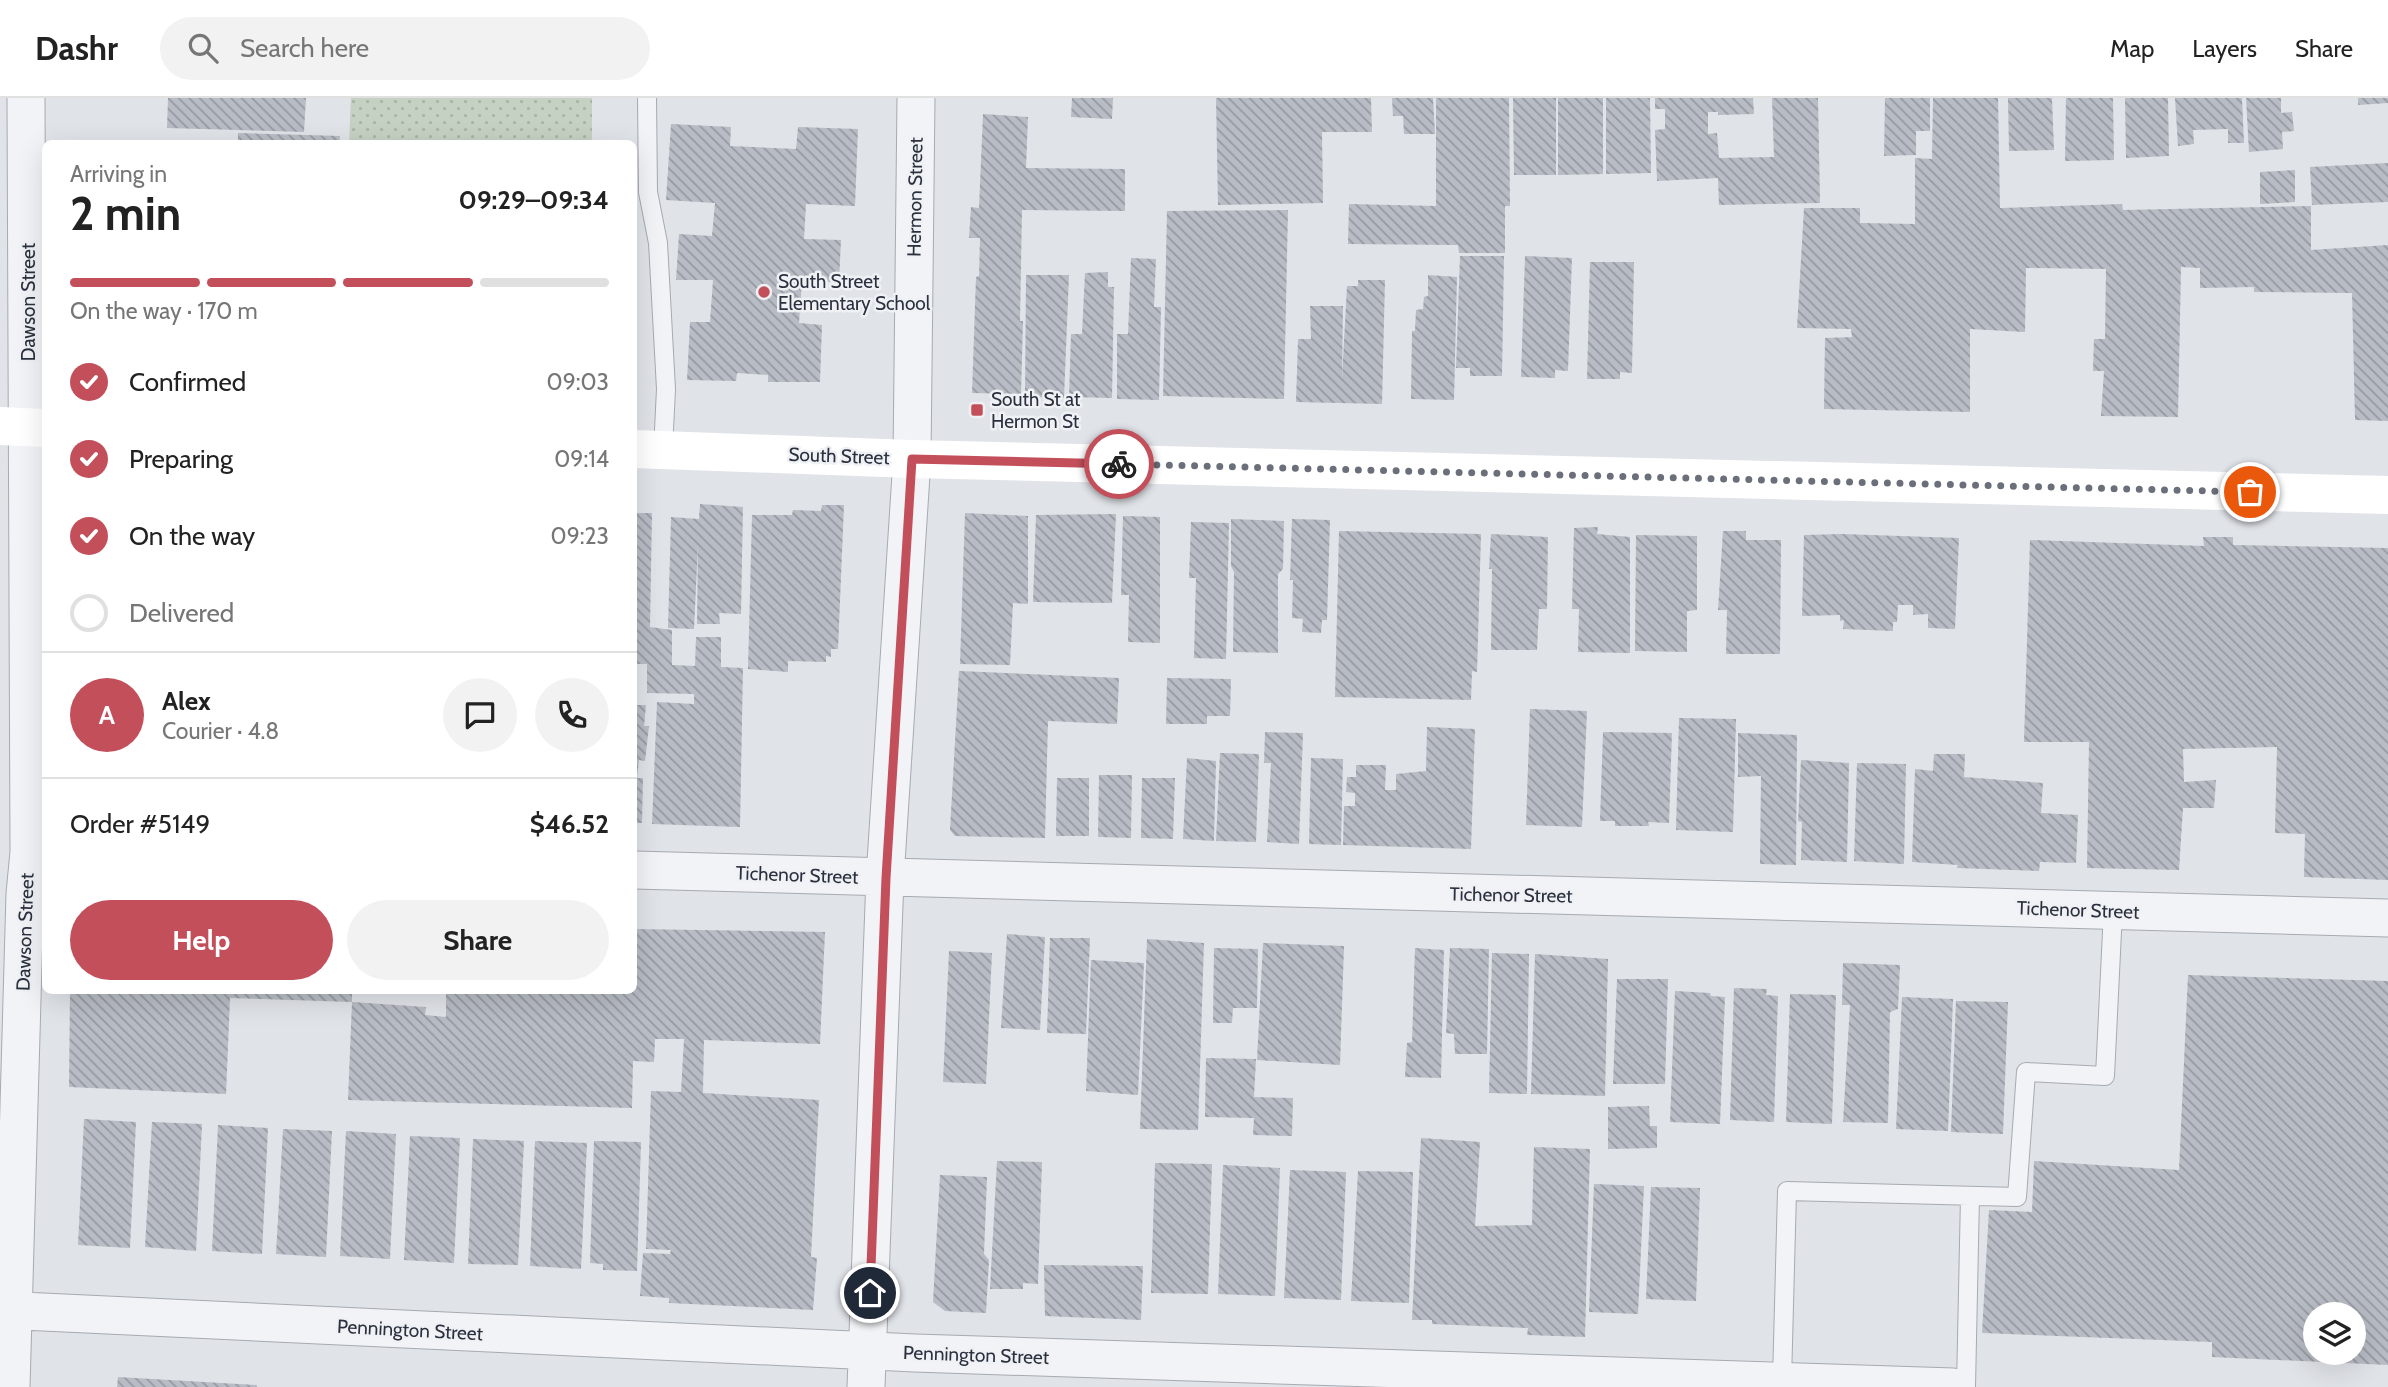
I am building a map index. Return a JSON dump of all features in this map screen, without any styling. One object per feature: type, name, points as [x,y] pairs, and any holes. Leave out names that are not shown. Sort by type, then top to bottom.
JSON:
[{"type":"main road","name":"South Street","points":[[648,450],[912,459],[2388,495]]},
{"type":"street","name":"Dawson Street","points":[[11,1387],[6,1311],[19,893],[37,852],[25,427],[26,98]]},
{"type":"street","name":"Hermon Street","points":[[866,1387],[886,878],[912,459],[916,98]]},
{"type":"street","name":"Tichenor Street","points":[[637,870],[2388,918]]},
{"type":"street","name":"Pennington Street","points":[[6,1311],[867,1351],[1953,1387]]},
{"type":"lane","points":[[647,98],[648,192],[658,243],[666,390],[648,450]]},
{"type":"lane","points":[[1782,1381],[1787,1191],[2017,1197],[2026,1072],[2105,1076],[2113,911]]},
{"type":"lane","points":[[1966,1387],[1970,1196]]},
{"type":"green space","points":[[351,98],[592,98],[592,140],[349,140]]},
{"type":"building","points":[[168,98],[306,98],[304,132],[167,128]]},
{"type":"building","points":[[1072,98],[1113,98],[1112,119],[1071,117]]},
{"type":"building","points":[[1216,98],[1371,98],[1372,132],[1322,132],[1323,203],[1218,205]]},
{"type":"building","points":[[1392,98],[1433,98],[1435,134],[1404,134],[1403,116],[1393,116]]},
{"type":"building","points":[[1436,98],[1509,98],[1510,206],[1505,206],[1505,253],[1459,253],[1458,245],[1348,244],[1349,204],[1436,206]]},
{"type":"building","points":[[1513,98],[1556,98],[1556,175],[1514,175]]},
{"type":"building","points":[[1558,98],[1603,98],[1603,174],[1558,175]]},
{"type":"building","points":[[1606,98],[1650,98],[1651,173],[1606,174]]},
{"type":"building","points":[[1655,98],[1753,98],[1754,114],[1718,115],[1718,112],[1708,112],[1708,134],[1717,133],[1719,158],[1774,157],[1772,98],[1818,98],[1820,203],[1719,205],[1718,178],[1657,181],[1655,130],[1665,129],[1665,109],[1655,109]]},
{"type":"building","points":[[1885,98],[1930,98],[1930,131],[1916,131],[1916,155],[1884,156]]},
{"type":"building","points":[[1933,98],[1998,98],[2000,208],[2122,204],[2123,210],[2311,206],[2311,250],[2388,245],[2388,421],[2355,420],[2352,293],[2254,292],[2254,287],[2200,288],[2200,268],[2181,267],[2178,417],[2101,416],[2104,371],[2093,371],[2094,339],[2105,339],[2106,269],[2026,268],[2025,332],[1970,329],[1970,412],[1824,409],[1825,338],[1852,337],[1851,329],[1797,328],[1804,208],[1860,208],[1860,223],[1915,224],[1915,158],[1932,159]]},
{"type":"building","points":[[2008,98],[2052,98],[2054,150],[2009,151]]},
{"type":"building","points":[[2066,98],[2113,98],[2114,160],[2065,161]]},
{"type":"building","points":[[2125,98],[2168,98],[2169,156],[2126,158]]},
{"type":"building","points":[[2175,98],[2242,98],[2244,143],[2228,143],[2228,129],[2193,130],[2194,144],[2178,146]]},
{"type":"building","points":[[2246,98],[2281,98],[2281,113],[2292,112],[2294,131],[2282,132],[2283,149],[2249,152]]},
{"type":"building","points":[[2358,98],[2388,98],[2388,103],[2358,105]]},
{"type":"building","points":[[983,114],[1028,117],[1026,168],[1125,169],[1125,211],[1022,210],[1021,394],[972,393],[980,238],[969,238],[971,207],[979,208]]},
{"type":"building","points":[[671,124],[731,127],[730,146],[796,149],[798,127],[858,129],[855,206],[806,204],[804,239],[841,240],[839,282],[802,281],[799,323],[822,325],[820,382],[768,382],[768,375],[737,373],[736,381],[687,380],[690,322],[710,322],[713,280],[676,280],[679,234],[712,236],[715,203],[666,200]]},
{"type":"building","points":[[238,133],[340,136],[340,140],[238,140]]},
{"type":"building","points":[[2388,163],[2388,202],[2312,205],[2310,167]]},
{"type":"building","points":[[2295,170],[2295,202],[2260,204],[2260,172]]},
{"type":"building","points":[[1288,210],[1284,399],[1163,396],[1167,211]]},
{"type":"building","points":[[1460,256],[1504,256],[1502,376],[1470,376],[1470,368],[1456,368]]},
{"type":"building","points":[[1525,256],[1572,258],[1568,371],[1555,370],[1555,378],[1521,377]]},
{"type":"building","points":[[1131,258],[1156,259],[1154,307],[1161,307],[1159,400],[1117,399],[1117,334],[1128,334]]},
{"type":"building","points":[[1590,262],[1634,262],[1632,373],[1620,372],[1620,379],[1587,379]]},
{"type":"building","points":[[1108,272],[1108,287],[1114,287],[1112,398],[1069,397],[1071,334],[1082,334],[1085,273]]},
{"type":"building","points":[[1026,275],[1069,275],[1064,398],[1025,397]]},
{"type":"building","points":[[1428,275],[1457,277],[1454,400],[1411,399],[1412,331],[1415,331],[1416,310],[1423,309],[1424,297],[1428,296]]},
{"type":"building","points":[[1358,280],[1385,280],[1382,404],[1296,402],[1298,339],[1311,339],[1310,306],[1343,306],[1342,379],[1347,286],[1358,286]]},
{"type":"building","points":[[700,504],[743,507],[741,614],[719,613],[720,624],[697,624],[698,545],[694,629],[668,628],[671,517],[699,519]]},
{"type":"building","points":[[822,505],[844,505],[838,649],[831,649],[831,657],[826,656],[826,662],[788,661],[788,672],[748,669],[752,515],[792,515],[793,510],[821,511]]},
{"type":"building","points":[[637,513],[652,513],[650,627],[672,630],[672,665],[695,666],[696,637],[721,637],[721,667],[743,668],[740,827],[652,824],[657,702],[694,704],[694,694],[647,693],[647,664],[637,664]]},
{"type":"building","points":[[965,513],[1028,516],[1028,604],[1013,603],[1010,665],[960,664]]},
{"type":"building","points":[[1116,514],[1112,603],[1033,602],[1036,515]]},
{"type":"building","points":[[1123,516],[1160,517],[1160,643],[1128,642],[1129,595],[1121,595]]},
{"type":"building","points":[[1231,519],[1284,521],[1283,569],[1278,574],[1278,653],[1233,652],[1234,572],[1231,566]]},
{"type":"building","points":[[1292,519],[1330,520],[1327,620],[1322,620],[1321,633],[1302,632],[1303,619],[1292,618]]},
{"type":"building","points":[[1191,522],[1229,523],[1226,659],[1194,658],[1196,578],[1189,578]]},
{"type":"building","points":[[1598,527],[1597,534],[1630,537],[1630,653],[1578,652],[1579,609],[1572,609],[1574,528]]},
{"type":"building","points":[[1339,531],[1481,534],[1477,672],[1472,671],[1471,700],[1335,697]]},
{"type":"building","points":[[1723,531],[1746,531],[1746,540],[1781,540],[1780,654],[1726,654],[1727,610],[1718,610]]},
{"type":"building","points":[[1491,534],[1548,537],[1547,609],[1539,609],[1537,650],[1491,650]]},
{"type":"building","points":[[1636,535],[1697,536],[1697,610],[1687,611],[1687,652],[1635,651]]},
{"type":"building","points":[[1804,535],[1959,538],[1955,629],[1928,628],[1928,614],[1913,615],[1913,605],[1898,605],[1897,622],[1893,622],[1893,631],[1843,629],[1844,620],[1840,621],[1840,615],[1802,616]]},
{"type":"building","points":[[2203,537],[2233,537],[2233,545],[2388,548],[2388,880],[2304,877],[2305,834],[2275,833],[2277,747],[2183,749],[2184,782],[2216,780],[2214,808],[2183,808],[2179,870],[2087,868],[2089,742],[2024,742],[2030,540],[2204,546]]},
{"type":"building","points":[[959,671],[1119,678],[1117,724],[1048,721],[1045,838],[955,836],[950,830]]},
{"type":"building","points":[[1167,678],[1231,679],[1230,716],[1207,716],[1207,724],[1166,724]]},
{"type":"building","points":[[637,705],[646,705],[644,726],[649,726],[645,761],[639,760],[637,778]]},
{"type":"building","points":[[1530,709],[1587,711],[1582,827],[1526,825]]},
{"type":"building","points":[[1679,718],[1736,719],[1733,832],[1676,830]]},
{"type":"building","points":[[1427,727],[1475,729],[1471,849],[1343,845],[1344,806],[1355,806],[1355,793],[1346,792],[1347,777],[1356,777],[1356,765],[1386,765],[1385,790],[1396,790],[1396,774],[1426,771]]},
{"type":"building","points":[[1265,732],[1303,733],[1299,844],[1267,842],[1271,763],[1264,763]]},
{"type":"building","points":[[1603,732],[1672,733],[1669,823],[1648,822],[1649,826],[1615,826],[1615,821],[1600,821]]},
{"type":"building","points":[[1738,733],[1797,735],[1796,865],[1760,864],[1761,776],[1738,777]]},
{"type":"building","points":[[1220,753],[1259,754],[1256,842],[1216,841]]},
{"type":"building","points":[[1934,754],[1965,754],[1964,777],[2043,783],[2041,813],[2078,815],[2076,863],[2040,862],[2039,871],[1957,868],[1958,865],[1912,862],[1915,769],[1933,771]]},
{"type":"building","points":[[1187,758],[1216,761],[1214,841],[1183,839]]},
{"type":"building","points":[[1311,758],[1343,759],[1341,845],[1309,844]]},
{"type":"building","points":[[1801,760],[1849,763],[1847,862],[1801,860],[1802,822],[1798,821]]},
{"type":"building","points":[[1857,763],[1906,764],[1904,864],[1854,861]]},
{"type":"building","points":[[1099,775],[1132,775],[1131,838],[1098,837]]},
{"type":"building","points":[[637,778],[643,778],[642,823],[637,823]]},
{"type":"building","points":[[1057,778],[1089,778],[1089,836],[1056,836]]},
{"type":"building","points":[[1142,778],[1175,778],[1173,839],[1141,838]]},
{"type":"building","points":[[637,929],[825,932],[820,1044],[704,1040],[703,1093],[819,1100],[811,1257],[817,1258],[813,1310],[669,1303],[669,1298],[640,1296],[643,1253],[670,1254],[671,1250],[646,1249],[651,1091],[681,1092],[684,1039],[655,1039],[654,1062],[633,1061],[632,1108],[348,1100],[352,1002],[426,1007],[425,1015],[446,1017],[446,994],[637,994]]},
{"type":"building","points":[[1007,934],[1045,937],[1040,1030],[1001,1028]]},
{"type":"building","points":[[1050,938],[1090,938],[1086,1034],[1047,1033]]},
{"type":"building","points":[[1147,939],[1204,943],[1198,1130],[1140,1129]]},
{"type":"building","points":[[1263,943],[1344,946],[1340,1065],[1257,1060]]},
{"type":"building","points":[[1214,948],[1258,949],[1257,1008],[1233,1008],[1232,1023],[1213,1023]]},
{"type":"building","points":[[1415,948],[1444,950],[1441,1078],[1405,1077],[1407,1043],[1412,1042]]},
{"type":"building","points":[[1450,948],[1489,949],[1487,1054],[1455,1054],[1454,1034],[1446,1033]]},
{"type":"building","points":[[949,951],[992,953],[986,1084],[943,1082]]},
{"type":"building","points":[[1492,953],[1529,954],[1527,1094],[1489,1093]]},
{"type":"building","points":[[1535,954],[1608,959],[1605,1096],[1531,1094]]},
{"type":"building","points":[[1091,960],[1144,963],[1138,1095],[1086,1091]]},
{"type":"building","points":[[1843,963],[1900,965],[1898,1009],[1890,1012],[1888,1123],[1843,1122],[1850,1005],[1842,1005]]},
{"type":"building","points":[[2188,975],[2388,981],[2388,1365],[2366,1364],[2366,1302],[2303,1302],[2303,1361],[2212,1357],[2212,1342],[1982,1333],[1989,1210],[2032,1212],[2034,1161],[2179,1170]]},
{"type":"building","points":[[1617,979],[1668,979],[1665,1084],[1613,1084]]},
{"type":"building","points":[[1734,988],[1767,989],[1766,995],[1778,996],[1774,1122],[1730,1120]]},
{"type":"building","points":[[1675,991],[1710,993],[1711,996],[1725,997],[1720,1124],[1670,1122]]},
{"type":"building","points":[[70,994],[352,994],[352,1002],[230,998],[226,1094],[69,1087]]},
{"type":"building","points":[[1790,994],[1836,995],[1832,1124],[1786,1122]]},
{"type":"building","points":[[1902,997],[1953,999],[1948,1131],[1896,1129]]},
{"type":"building","points":[[1956,1001],[2008,1002],[2003,1134],[1951,1132]]},
{"type":"building","points":[[1206,1058],[1256,1059],[1254,1097],[1293,1098],[1292,1136],[1253,1135],[1254,1118],[1205,1117]]},
{"type":"building","points":[[1649,1106],[1650,1126],[1657,1126],[1657,1148],[1608,1149],[1608,1107]]},
{"type":"building","points":[[84,1119],[136,1122],[130,1248],[78,1245]]},
{"type":"building","points":[[152,1122],[202,1124],[196,1251],[145,1247]]},
{"type":"building","points":[[218,1125],[268,1128],[262,1254],[212,1251]]},
{"type":"building","points":[[283,1129],[332,1131],[326,1257],[276,1254]]},
{"type":"building","points":[[346,1131],[396,1134],[390,1259],[340,1256]]},
{"type":"building","points":[[410,1136],[460,1138],[454,1263],[404,1260]]},
{"type":"building","points":[[1421,1138],[1480,1142],[1475,1226],[1532,1225],[1534,1147],[1590,1149],[1585,1337],[1527,1335],[1528,1328],[1432,1324],[1432,1320],[1412,1320]]},
{"type":"building","points":[[473,1139],[524,1141],[518,1265],[468,1264]]},
{"type":"building","points":[[535,1141],[587,1143],[581,1269],[530,1266]]},
{"type":"building","points":[[594,1141],[641,1142],[637,1271],[603,1270],[603,1264],[590,1263]]},
{"type":"building","points":[[997,1161],[1042,1162],[1038,1284],[1023,1283],[1023,1289],[990,1289]]},
{"type":"building","points":[[1155,1163],[1212,1164],[1208,1294],[1151,1293]]},
{"type":"building","points":[[1223,1165],[1280,1168],[1275,1296],[1218,1294]]},
{"type":"building","points":[[1290,1170],[1346,1172],[1341,1300],[1284,1298]]},
{"type":"building","points":[[1358,1171],[1413,1172],[1409,1303],[1351,1301]]},
{"type":"building","points":[[940,1175],[987,1177],[984,1254],[989,1260],[986,1313],[945,1311],[933,1302]]},
{"type":"building","points":[[1594,1184],[1644,1186],[1638,1314],[1589,1312]]},
{"type":"building","points":[[1651,1187],[1700,1188],[1696,1301],[1646,1299]]},
{"type":"building","points":[[1044,1265],[1143,1266],[1141,1320],[1045,1316]]},
{"type":"building","points":[[118,1377],[257,1385],[257,1387],[117,1387]]},
{"type":"way so far","points":[[1119,464],[2250,492]]},
{"type":"place","name":"South Street Elementary School","points":[[764,292]]},
{"type":"place","name":"South St at Hermon St","points":[[977,410]]},
{"type":"route","points":[[870,1293],[886,878],[912,459],[1119,464]]}]
